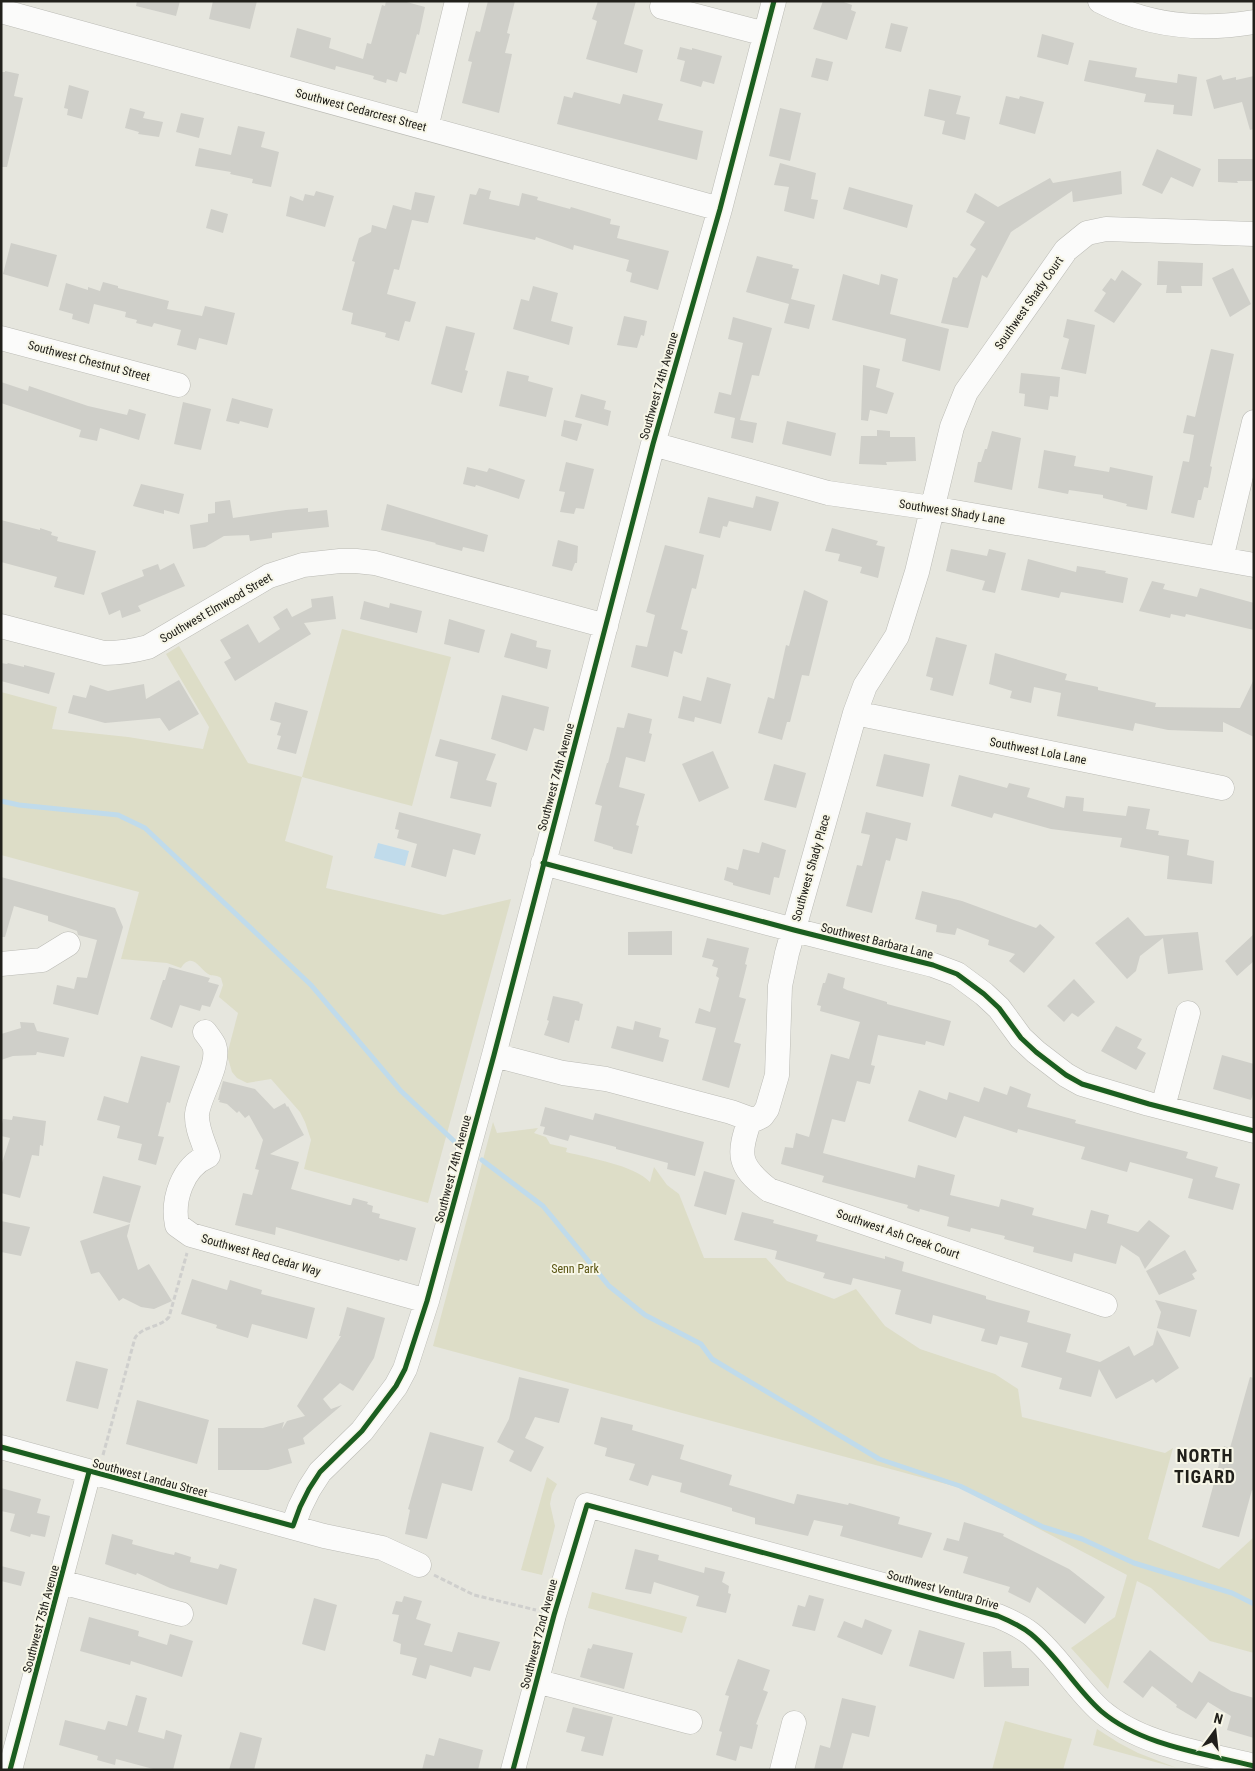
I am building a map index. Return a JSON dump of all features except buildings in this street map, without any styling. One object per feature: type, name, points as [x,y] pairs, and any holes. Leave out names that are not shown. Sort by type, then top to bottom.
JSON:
[{"type":"street","points":[[426,128],[457,1]]},
{"type":"street","name":"Southwest 74th Avenue","points":[[293,1526],[300,1507],[320,1472],[362,1431],[396,1386],[405,1369],[427,1302],[494,1055],[653,444],[720,209],[774,1]]},
{"type":"street","points":[[1100,1],[1135,16],[1160,22],[1200,27],[1229,26],[1254,22]]},
{"type":"street","points":[[662,8],[765,34]]},
{"type":"street","name":"Southwest Cedarcrest Street","points":[[1,11],[720,209]]},
{"type":"street","name":"Southwest Shady Court","points":[[932,508],[952,427],[966,392],[1066,250],[1087,233],[1106,229],[1254,234]]},
{"type":"street","name":"Southwest Chestnut Street","points":[[1,338],[178,385]]},
{"type":"street","points":[[1221,559],[1254,422]]},
{"type":"street","name":"Southwest Shady Lane","points":[[653,444],[828,493],[932,508],[1254,565]]},
{"type":"street","name":"Southwest Shady Place","points":[[750,1119],[762,1116],[767,1109],[777,1075],[780,986],[855,713],[865,686],[897,636],[917,572],[932,508]]},
{"type":"street","name":"Southwest Elmwood Street","points":[[1,626],[104,653],[134,651],[148,647],[269,576],[303,565],[356,561],[397,569],[606,626]]},
{"type":"street","name":"Southwest Lola Lane","points":[[855,713],[1222,788]]},
{"type":"street","name":"Southwest Barbara Lane","points":[[543,863],[933,965],[957,974],[999,1008],[1022,1038],[1036,1052],[1066,1075],[1082,1084],[1164,1108],[1254,1131]]},
{"type":"street","points":[[1,964],[42,960],[68,944]]},
{"type":"street","points":[[1164,1108],[1188,1012]]},
{"type":"street","name":"Southwest Red Cedar Way","points":[[205,1032],[214,1046],[215,1056],[212,1071],[197,1113],[199,1127],[208,1156],[201,1159],[186,1174],[181,1184],[174,1213],[176,1225],[191,1236],[427,1302]]},
{"type":"street","points":[[494,1055],[564,1073],[606,1079],[731,1112],[750,1119]]},
{"type":"street","name":"Southwest Ash Creek Court","points":[[750,1119],[742,1144],[741,1155],[756,1180],[769,1190],[1105,1305]]},
{"type":"street","name":"Southwest Landau Street","points":[[1,1447],[324,1536],[382,1548],[419,1565]]},
{"type":"street","name":"Southwest 75th Avenue","points":[[10,1770],[61,1582],[94,1473]]},
{"type":"street","name":"Southwest 72nd Avenue","points":[[513,1770],[554,1615],[587,1505]]},
{"type":"street","name":"Southwest Ventura Drive","points":[[587,1505],[998,1616],[1032,1634],[1101,1710],[1126,1728],[1146,1738],[1254,1766]]},
{"type":"street","points":[[61,1582],[181,1614]]},
{"type":"street","points":[[536,1681],[690,1722]]},
{"type":"street","points":[[782,1770],[794,1723]]},
{"type":"path","points":[[94,1473],[135,1338],[141,1331],[162,1323],[169,1317],[185,1264]]},
{"type":"path","points":[[419,1565],[474,1596],[554,1615]]},
{"type":"green space","points":[[342,629],[451,657],[412,806],[302,777]]},
{"type":"green space","points":[[179,646],[248,763],[302,777],[285,841],[333,856],[326,888],[443,915],[511,899],[428,1203],[304,1169],[311,1140],[300,1112],[271,1079],[247,1083],[237,1078],[232,1072],[227,1055],[238,1013],[219,997],[223,985],[221,978],[206,973],[193,961],[185,963],[181,968],[167,963],[121,959],[139,892],[1,855],[1,692],[57,707],[52,729],[128,737],[203,749],[209,727],[166,654]]},
{"type":"green space","name":"Senn Park","points":[[493,1122],[497,1133],[538,1128],[534,1133],[546,1137],[550,1144],[567,1148],[566,1152],[622,1167],[643,1176],[650,1182],[654,1167],[667,1185],[679,1194],[704,1258],[766,1258],[787,1281],[834,1299],[856,1289],[885,1326],[920,1349],[995,1374],[1018,1389],[1022,1417],[1165,1453],[1173,1448],[1148,1539],[1219,1569],[1254,1537],[1254,1653],[1210,1641],[1151,1588],[1137,1581],[1108,1689],[1071,1648],[1115,1617],[1127,1575],[961,1488],[433,1346]]},
{"type":"green space","points":[[547,1477],[557,1484],[550,1504],[555,1526],[542,1575],[521,1570]]},
{"type":"green space","points":[[592,1592],[687,1617],[682,1633],[588,1608]]},
{"type":"green space","points":[[1005,1721],[1072,1739],[1063,1770],[992,1770]]},
{"type":"green space","points":[[1097,1729],[1138,1753],[1177,1768],[1093,1745]]},
{"type":"water","points":[[378,843],[409,851],[405,866],[374,858]]},
{"type":"waterway","points":[[1,801],[19,805],[118,815],[145,828],[311,985],[401,1091],[455,1142]]},
{"type":"waterway","points":[[482,1160],[543,1206],[609,1286],[645,1315],[701,1344],[712,1359],[879,1459],[960,1486],[1043,1527],[1082,1539],[1134,1563],[1232,1593],[1254,1604]]},
{"type":"cycle path","points":[[1,1447],[293,1526],[300,1507],[320,1472],[362,1431],[396,1386],[405,1369],[427,1301],[494,1055],[653,444],[720,209],[774,1]]},
{"type":"cycle path","points":[[543,863],[933,965],[957,974],[999,1008],[1021,1038],[1036,1052],[1066,1075],[1082,1084],[1149,1104],[1254,1131]]},
{"type":"cycle path","points":[[10,1770],[89,1472]]},
{"type":"cycle path","points":[[513,1770],[554,1615],[587,1505],[998,1616],[1031,1634],[1050,1652],[1092,1702],[1117,1723],[1135,1733],[1174,1747],[1254,1766]]},
{"type":"district","name":"NORTH TIGARD","points":[[1205,1465]]}]
